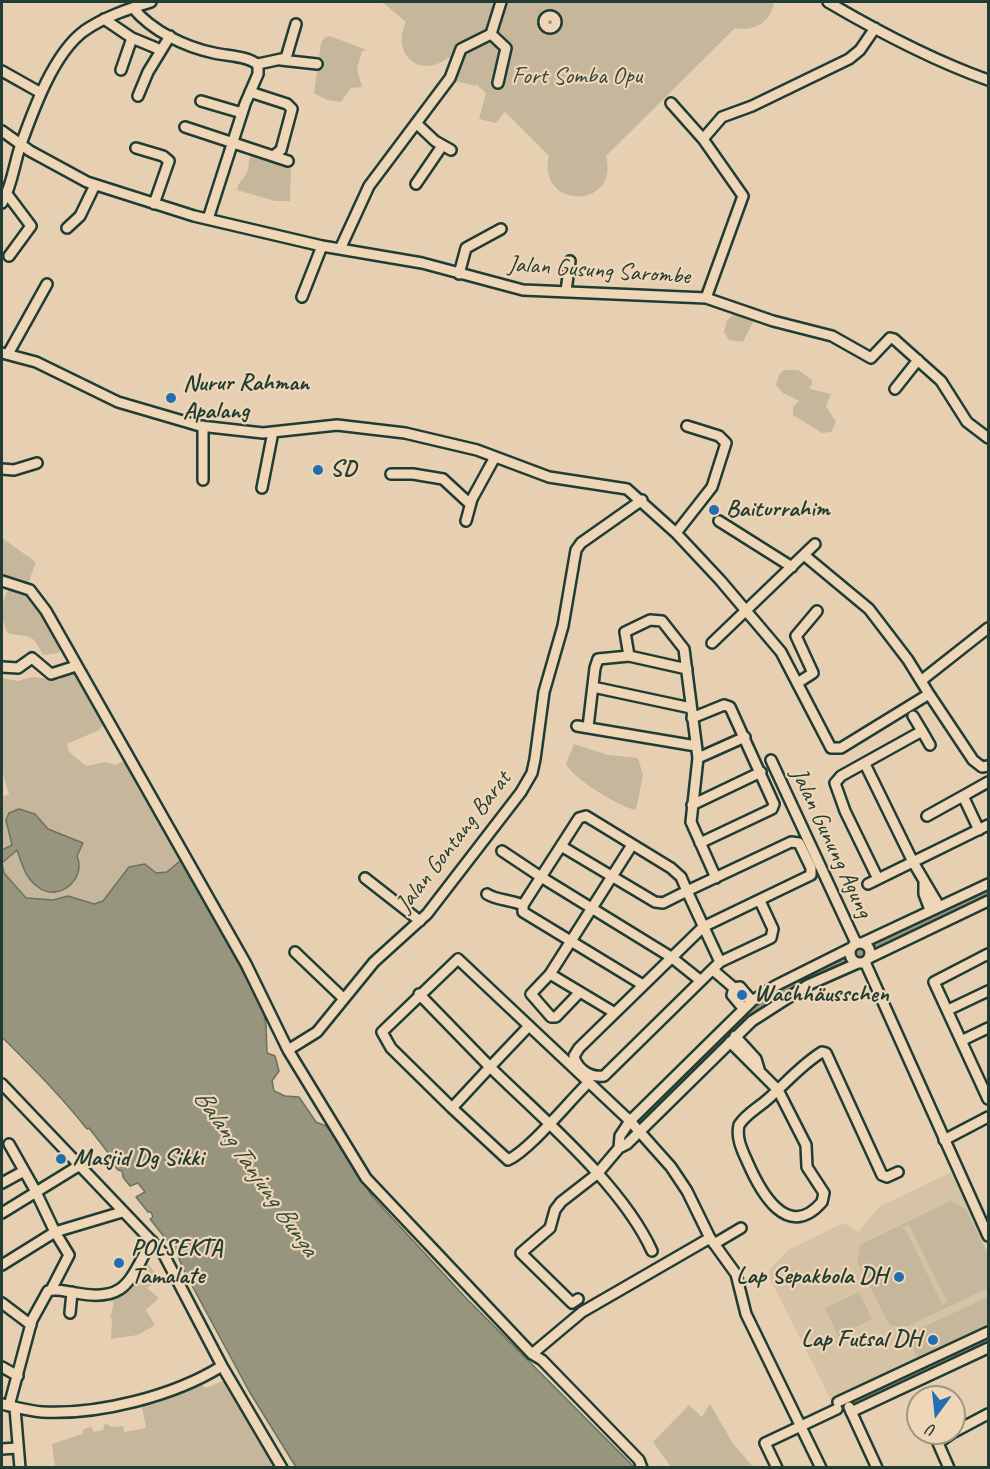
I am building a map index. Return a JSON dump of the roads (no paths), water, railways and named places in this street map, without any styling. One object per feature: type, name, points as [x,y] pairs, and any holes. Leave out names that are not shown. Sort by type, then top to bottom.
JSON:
[{"type":"street","points":[[2,203],[41,93],[68,47],[85,31],[104,20],[152,2]]},
{"type":"street","points":[[340,249],[369,186],[450,78],[462,49],[491,34],[501,2]]},
{"type":"street","points":[[828,2],[945,64],[988,80]]},
{"type":"street","points":[[133,8],[150,24],[200,50],[258,64],[281,60],[317,64]]},
{"type":"street","points":[[104,20],[132,38],[161,50]]},
{"type":"street","points":[[281,60],[288,54],[296,24]]},
{"type":"street","points":[[703,139],[722,117],[752,106],[849,59],[860,50],[875,28]]},
{"type":"street","points":[[491,34],[506,48],[498,83]]},
{"type":"street","points":[[138,96],[170,36]]},
{"type":"street","points":[[121,70],[132,38]]},
{"type":"street","points":[[208,219],[242,113],[258,75],[258,64]]},
{"type":"street","points":[[3,75],[41,93]]},
{"type":"street","points":[[250,92],[292,107],[286,138],[280,152],[273,156]]},
{"type":"street","points":[[201,101],[242,113]]},
{"type":"street","points":[[671,103],[703,139],[743,196],[706,298]]},
{"type":"street","points":[[416,123],[446,148],[416,184]]},
{"type":"street","points":[[185,127],[288,161]]},
{"type":"street","name":"Jalan Gusung Sarombe","points":[[2,131],[21,145],[95,185],[208,219],[322,246],[413,261],[523,290],[706,298],[773,321],[832,336],[871,358],[890,338],[894,339],[945,386],[967,422],[988,438]]},
{"type":"street","points":[[136,148],[162,156],[169,161],[154,204]]},
{"type":"street","points":[[67,228],[80,216],[95,185]]},
{"type":"street","points":[[6,190],[31,226],[9,256]]},
{"type":"street","points":[[459,274],[466,248],[501,229]]},
{"type":"street","points":[[302,297],[322,246]]},
{"type":"street","points":[[566,291],[570,261]]},
{"type":"street","points":[[47,284],[5,354],[36,362],[118,402],[203,426],[251,433],[324,426],[353,426],[405,433],[495,457],[549,477],[620,486],[642,500],[676,533],[781,652],[799,682],[826,743],[837,749],[929,694]]},
{"type":"street","points":[[895,389],[918,360]]},
{"type":"street","points":[[203,426],[203,480]]},
{"type":"street","points":[[676,533],[712,487],[726,443],[719,436],[687,426]]},
{"type":"street","points":[[262,488],[273,432]]},
{"type":"street","points":[[466,521],[470,504],[495,457]]},
{"type":"street","points":[[2,469],[14,470],[37,463]]},
{"type":"street","points":[[391,474],[413,474],[443,479],[470,504]]},
{"type":"street","name":"Jalan Gontang Barat","points":[[288,1050],[317,1032],[374,962],[420,921],[521,792],[532,773],[543,692],[563,626],[576,550],[581,543],[642,500]]},
{"type":"street","points":[[719,521],[792,567]]},
{"type":"street","points":[[712,643],[815,544]]},
{"type":"street","points":[[804,555],[869,609],[922,680],[973,760],[982,767],[988,766]]},
{"type":"street","points":[[2,581],[30,590],[36,595],[246,964],[288,1050],[372,1186],[532,1354],[542,1360],[639,1460],[642,1467]]},
{"type":"street","points":[[799,682],[813,673],[796,636],[817,611]]},
{"type":"street","points":[[629,656],[625,632],[650,620],[662,621],[684,648],[698,758],[691,822],[716,878]]},
{"type":"street","points":[[922,680],[988,628]]},
{"type":"street","points":[[588,727],[598,659],[629,656],[687,669]]},
{"type":"street","points":[[2,667],[18,668],[32,658],[51,674],[76,666]]},
{"type":"street","points":[[593,687],[692,713],[727,705],[745,737],[774,800],[774,807],[700,843]]},
{"type":"street","points":[[913,716],[930,745]]},
{"type":"street","points":[[577,726],[696,746]]},
{"type":"street","points":[[878,879],[835,789],[835,783],[841,776],[922,731]]},
{"type":"street","points":[[698,758],[745,737]]},
{"type":"street","name":"Jalan Gunung Agung","points":[[771,760],[857,946]]},
{"type":"street","points":[[865,764],[934,908]]},
{"type":"street","points":[[692,805],[761,772]]},
{"type":"street","points":[[927,816],[988,782]]},
{"type":"street","points":[[868,884],[984,828],[963,796]]},
{"type":"street","points":[[643,985],[523,912],[523,905],[583,816],[676,872],[705,926],[720,962]]},
{"type":"street","points":[[561,846],[658,903],[791,842],[799,843],[811,868],[811,875],[705,926],[671,957],[575,1053],[577,1064],[593,1076],[603,1076],[613,1068],[720,962],[771,938],[772,929],[760,901]]},
{"type":"street","points":[[579,993],[556,1017],[551,1017],[531,994],[550,974],[572,943],[632,845]]},
{"type":"street","points":[[502,851],[591,909],[671,957],[701,981]]},
{"type":"street","points":[[365,878],[420,921]]},
{"type":"street","points":[[619,1148],[620,1136],[630,1121],[752,1001],[775,986],[988,884]]},
{"type":"street","points":[[487,894],[493,898],[506,898],[523,905]]},
{"type":"street","points":[[578,1299],[572,1304],[521,1253],[550,1228],[555,1210],[561,1202],[597,1174],[619,1148],[752,1021],[788,996],[988,901]]},
{"type":"street","points":[[857,946],[988,1236]]},
{"type":"street","points":[[857,946],[863,960]]},
{"type":"street","points":[[295,952],[344,998]]},
{"type":"street","points":[[988,954],[934,981],[963,1040],[988,1099]]},
{"type":"street","points":[[589,1082],[517,1155],[506,1160],[391,1048],[383,1035],[384,1029],[455,961],[460,960],[528,1028],[589,1082],[630,1121],[682,1183],[712,1241],[739,1280],[740,1297],[746,1314],[821,1467]]},
{"type":"street","points":[[713,970],[734,988]]},
{"type":"street","points":[[550,974],[615,1013]]},
{"type":"street","points":[[734,988],[740,987],[752,1001]]},
{"type":"street","points":[[734,988],[732,995],[743,1008]]},
{"type":"street","points":[[948,1010],[988,991]]},
{"type":"street","points":[[419,994],[629,1209],[652,1251]]},
{"type":"street","points":[[452,1108],[528,1028]]},
{"type":"street","points":[[963,1040],[988,1028]]},
{"type":"street","points":[[733,1039],[756,1059],[759,1069],[778,1090],[806,1145],[807,1167],[824,1193],[822,1202],[811,1212],[797,1216],[781,1212],[765,1198],[740,1143],[738,1130],[746,1116],[778,1090],[802,1066],[824,1052],[882,1174],[886,1177],[898,1172]]},
{"type":"street","points":[[978,1074],[988,1069]]},
{"type":"street","points":[[2,1084],[122,1212],[152,1240],[171,1266],[222,1366],[282,1467]]},
{"type":"street","points":[[944,1140],[988,1117]]},
{"type":"street","points":[[9,1144],[69,1255],[51,1290],[40,1302],[31,1325],[9,1406],[20,1467]]},
{"type":"street","points":[[2,1213],[35,1190],[80,1165]]},
{"type":"street","points":[[2,1183],[24,1171]]},
{"type":"street","points":[[2,1265],[55,1232],[122,1212]]},
{"type":"street","points":[[532,1354],[582,1312],[712,1241],[741,1228]]},
{"type":"street","points":[[51,1290],[100,1297],[120,1290],[152,1240]]},
{"type":"street","points":[[70,1313],[72,1292]]},
{"type":"street","points":[[2,1304],[31,1325]]},
{"type":"street","points":[[777,1467],[765,1443],[988,1332]]},
{"type":"street","points":[[851,1412],[988,1348]]},
{"type":"street","points":[[9,1406],[39,1412],[67,1412],[131,1402],[164,1393],[222,1366]]},
{"type":"street","points":[[2,1367],[18,1376]]},
{"type":"street","points":[[840,1404],[851,1412],[877,1467]]},
{"type":"street","points":[[966,1426],[988,1414]]},
{"type":"street","points":[[939,1445],[949,1467]]},
{"type":"street","points":[[2,1449],[17,1448]]},
{"type":"water","points":[[19,809],[35,814],[48,829],[83,843],[77,856],[78,873],[74,880],[69,886],[54,892],[38,887],[30,879],[17,850],[2,863],[2,850],[12,845],[6,820],[9,813]]},
{"type":"water","name":"Balang Tanjung Bunga","points":[[181,860],[262,1006],[266,1024],[267,1053],[275,1056],[279,1071],[272,1081],[274,1091],[285,1096],[299,1097],[316,1122],[326,1126],[336,1137],[372,1196],[464,1296],[634,1467],[296,1467],[249,1391],[183,1269],[177,1253],[150,1219],[153,1217],[151,1212],[148,1212],[136,1197],[145,1192],[138,1183],[130,1186],[123,1177],[122,1171],[118,1170],[111,1161],[113,1159],[89,1128],[87,1129],[35,1070],[2,1037],[2,863],[4,873],[26,898],[53,900],[68,896],[94,904],[103,901],[129,867],[145,864],[156,873],[167,872]]},
{"type":"waterway","points":[[642,1122],[746,1017],[788,987],[988,894]]},
{"type":"waterway","points":[[852,1403],[988,1342]]},
{"type":"place","name":"Nurur Rahman Apalang","points":[[171,398]]},
{"type":"place","name":"SD","points":[[318,470]]},
{"type":"place","name":"Baiturrahim","points":[[714,510]]},
{"type":"place","name":"Wachhäusschen","points":[[742,995]]},
{"type":"place","name":"Masjid Dg Sikki","points":[[61,1159]]},
{"type":"place","name":"POLSEKTA Tamalate","points":[[119,1263]]},
{"type":"place","name":"Lap Sepakbola DH","points":[[899,1277]]},
{"type":"place","name":"Lap Futsal DH","points":[[933,1340]]},
{"type":"park label","name":"Fort Somba Opu","points":[[577,77]]}]
